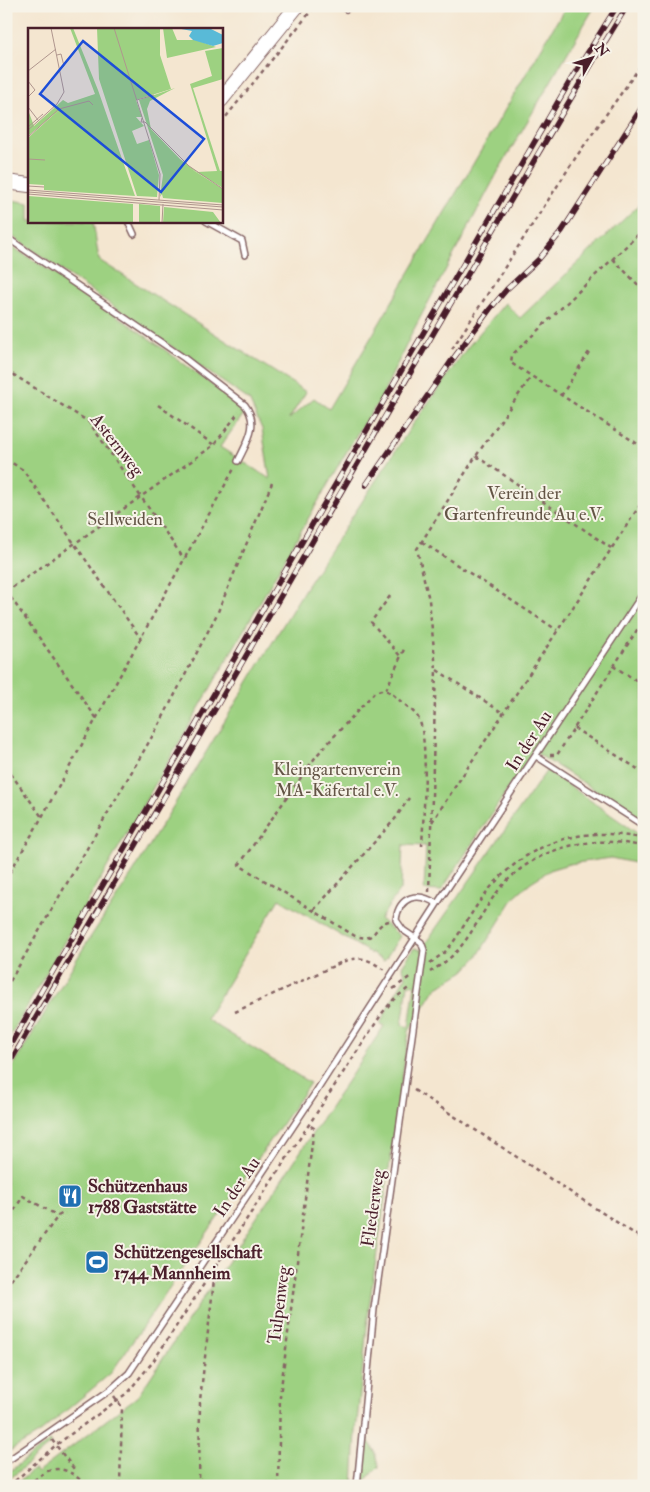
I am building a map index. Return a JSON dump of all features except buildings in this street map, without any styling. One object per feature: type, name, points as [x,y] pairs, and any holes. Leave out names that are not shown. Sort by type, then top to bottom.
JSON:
[{"type":"street","points":[[222,99],[297,6]]},
{"type":"street","points":[[6,182],[28,185]]},
{"type":"lane","points":[[342,6],[346,9],[348,6]]},
{"type":"lane","points":[[128,222],[134,234]]},
{"type":"lane","points":[[208,222],[242,242],[245,255]]},
{"type":"lane","points":[[6,237],[184,358],[245,405],[253,424],[238,461]]},
{"type":"lane","name":"In der Au","points":[[6,1462],[110,1390],[129,1373],[644,592]]},
{"type":"lane","points":[[536,756],[644,826]]},
{"type":"lane","points":[[416,938],[403,930],[396,920],[397,909],[406,900],[418,896],[429,898],[437,904]]},
{"type":"lane","name":"Fliederweg","points":[[357,1486],[374,1309],[424,950],[421,942],[416,938]]},
{"type":"path","points":[[222,122],[315,6]]},
{"type":"path","points":[[452,349],[576,157],[644,61]]},
{"type":"path","points":[[6,212],[11,215],[6,217]]},
{"type":"path","points":[[644,229],[512,355],[511,363],[644,448]]},
{"type":"path","points":[[613,259],[644,291]]},
{"type":"path","points":[[561,396],[589,352]]},
{"type":"path","name":"Asternweg","points":[[6,370],[89,422],[184,559]]},
{"type":"path","points":[[429,898],[436,669],[429,600],[417,549],[476,456],[531,377]]},
{"type":"path","points":[[158,405],[214,445]]},
{"type":"path","points":[[96,718],[6,592],[214,445],[245,405]]},
{"type":"path","points":[[476,456],[611,548]]},
{"type":"path","points":[[6,459],[23,470],[141,639]]},
{"type":"path","points":[[6,878],[42,817],[238,461]]},
{"type":"path","points":[[6,988],[160,723],[217,614],[272,483]]},
{"type":"path","points":[[431,823],[502,712],[644,499]]},
{"type":"path","points":[[422,542],[557,630]]},
{"type":"path","points":[[390,596],[371,622],[401,657]]},
{"type":"path","points":[[536,756],[558,755],[644,619]]},
{"type":"path","points":[[386,690],[405,646]]},
{"type":"path","points":[[613,666],[644,686]]},
{"type":"path","points":[[436,669],[502,712]]},
{"type":"path","points":[[396,920],[384,923],[371,937],[355,936],[240,865],[311,763],[331,738],[379,690],[386,690],[417,716],[425,739],[422,846]]},
{"type":"path","points":[[574,728],[644,773]]},
{"type":"path","points":[[6,767],[42,817]]},
{"type":"path","points":[[314,910],[395,819],[409,798]]},
{"type":"path","points":[[420,970],[445,952],[490,888],[517,861],[570,837],[612,833],[644,839]]},
{"type":"path","points":[[419,981],[458,950],[500,889],[523,868],[539,858],[570,845],[590,842],[620,842],[644,847]]},
{"type":"path","points":[[235,1012],[356,957],[370,961],[392,974]]},
{"type":"path","points":[[404,1084],[644,1240]]},
{"type":"path","name":"Tulpenweg","points":[[278,1486],[280,1396],[314,1128]]},
{"type":"path","points":[[6,1224],[23,1196],[58,1216]]},
{"type":"path","points":[[6,1287],[58,1216],[65,1212]]},
{"type":"path","points":[[199,1486],[200,1400],[214,1280]]},
{"type":"path","points":[[110,1390],[122,1407],[120,1486]]},
{"type":"path","points":[[48,1434],[74,1469],[73,1473]]},
{"type":"path","points":[[9,1486],[56,1445]]},
{"type":"path","points":[[28,1486],[39,1474],[48,1470],[60,1469],[73,1473],[87,1486]]},
{"type":"green space","name":"Sellweiden","points":[[566,6],[595,6],[500,168],[413,331],[380,400],[361,427],[6,1043],[6,243],[68,282],[128,324],[246,411],[220,447],[270,479],[262,429],[249,400],[6,232],[6,199],[28,203],[28,222],[93,222],[99,260],[306,392],[289,419],[314,398],[329,409]]},
{"type":"green space","points":[[644,200],[644,821],[533,751],[441,891],[424,890],[426,846],[403,845],[401,888],[380,919],[400,936],[384,961],[279,899],[206,1019],[310,1083],[111,1373],[37,1435],[6,1453],[6,1078],[84,947],[134,871],[306,587],[411,427],[467,348],[505,303],[520,318]]},
{"type":"green space","points":[[547,770],[644,838],[644,865],[611,858],[569,864],[552,869],[531,882],[515,896],[477,957],[464,971],[436,988],[409,1031],[369,1307],[356,1431],[353,1486],[14,1486],[34,1469],[37,1473],[138,1396],[384,1026],[380,1024],[406,976],[402,966],[414,948],[420,951]],"holes":[[[408,984],[415,985],[409,1027],[402,1025]]]},
{"type":"green space","points":[[365,1438],[375,1451],[379,1467],[364,1481],[364,1486],[360,1486]]},
{"type":"green space","points":[[50,1441],[52,1443],[6,1482],[6,1474]]},
{"type":"railway","points":[[6,1052],[573,76],[617,6]]},
{"type":"railway","points":[[6,1069],[522,181],[627,6]]},
{"type":"railway","points":[[366,485],[450,363],[490,309],[507,289],[539,259],[562,231],[644,104]]},
{"type":"place","name":"Schützenhaus 1788 Gaststätte","points":[[70,1196]]},
{"type":"place","name":"Schützengesellschaft 1744 Mannheim","points":[[97,1262]]},
{"type":"park label","name":"Verein der Gartenfreunde Au e.V.","points":[[524,503]]},
{"type":"park label","name":"Kleingartenverein MA-Käfertal e.V.","points":[[337,780]]}]
